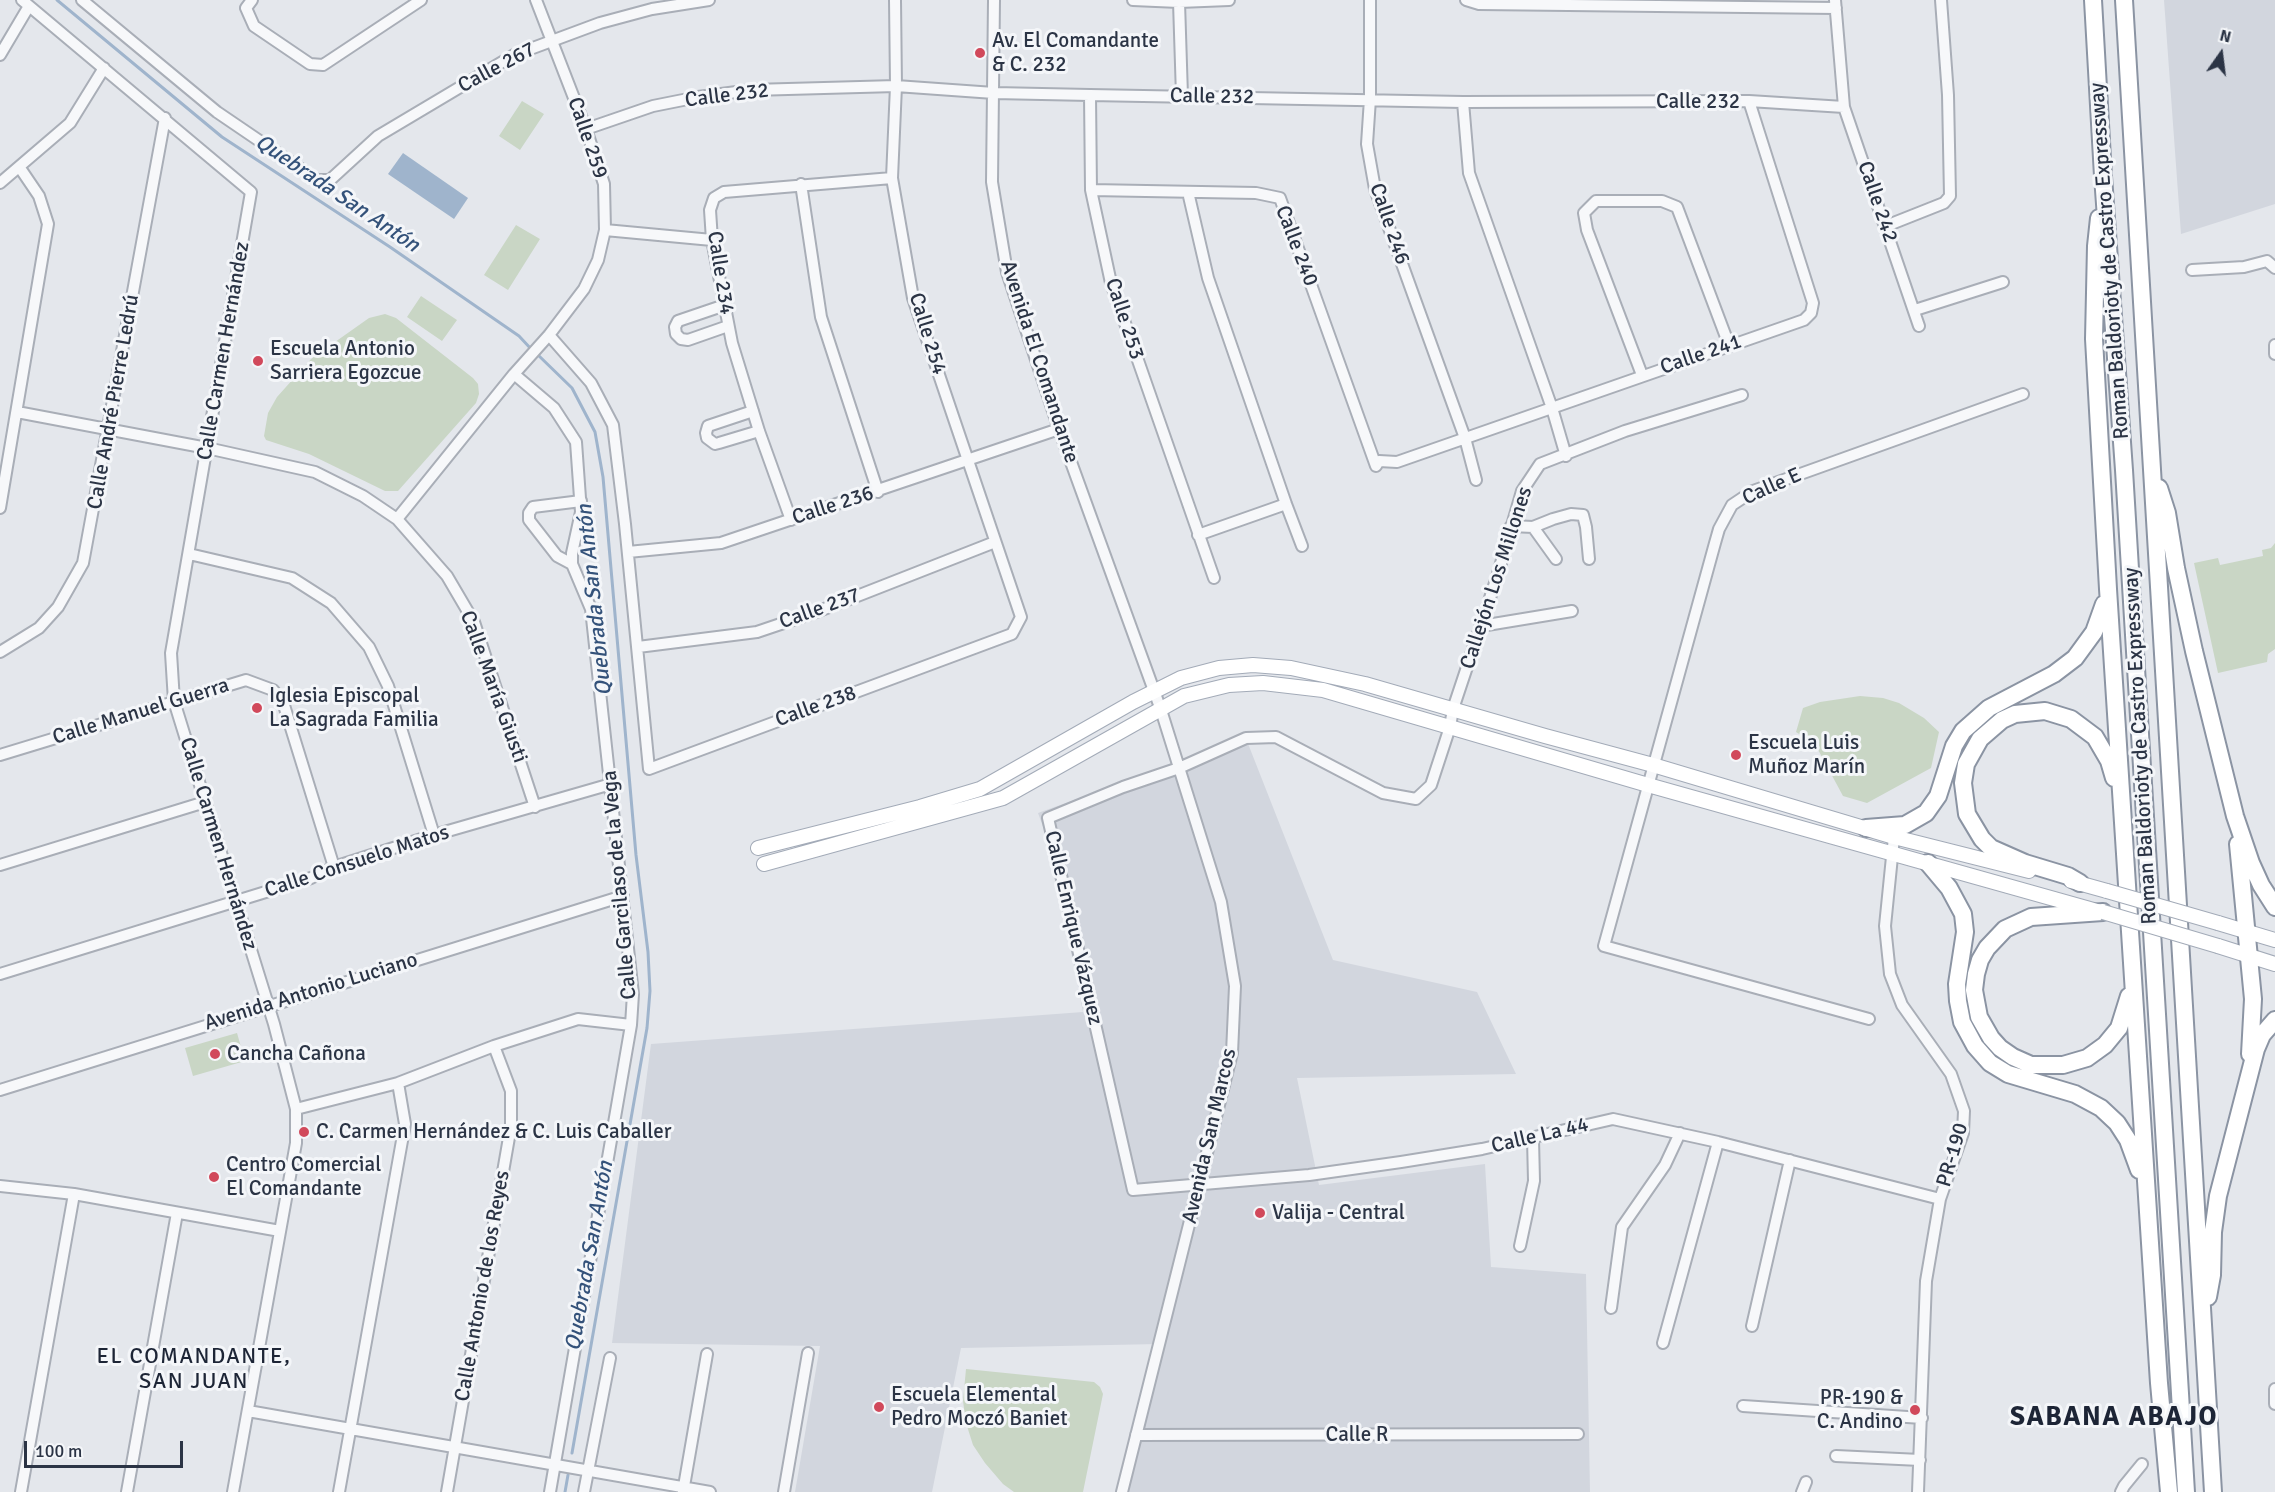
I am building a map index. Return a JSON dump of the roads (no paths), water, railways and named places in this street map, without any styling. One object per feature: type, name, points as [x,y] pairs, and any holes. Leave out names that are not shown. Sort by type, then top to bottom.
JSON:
[{"type":"highway","name":"Roman Baldorioty de Castro Expressway","points":[[2093,0],[2186,1492]]},
{"type":"highway","name":"Roman Baldorioty de Castro Expressway","points":[[2124,0],[2213,1492]]},
{"type":"highway","points":[[2103,176],[2096,246],[2094,339],[2159,1383],[2169,1492]]},
{"type":"highway","points":[[2151,468],[2167,513],[2194,651],[2235,816],[2251,863],[2275,907]]},
{"type":"highway","points":[[1866,828],[1905,825],[1926,813],[1938,796],[1954,746],[1963,731],[1989,708],[2054,674],[2075,658],[2097,627],[2108,589]]},
{"type":"highway","points":[[2080,884],[2068,876],[2025,863],[1991,848],[1982,839],[1967,814],[1964,798],[1966,764],[1972,751],[1990,728],[2015,714],[2045,711],[2071,719],[2083,726],[2102,746],[2109,761],[2123,811]]},
{"type":"highway","points":[[2235,816],[2253,999],[2248,1079]]},
{"type":"highway","points":[[1929,863],[1949,888],[1963,914],[1965,932],[1957,984],[1962,1022],[1968,1035],[1983,1056],[1998,1069],[2087,1099],[2111,1117],[2122,1130],[2133,1150],[2149,1212]]},
{"type":"highway","points":[[2103,912],[2031,917],[2005,929],[1987,948],[1980,960],[1974,990],[1979,1017],[1991,1038],[2013,1057],[2031,1065],[2075,1063],[2096,1053],[2119,1028],[2133,981]]},
{"type":"highway","points":[[2203,1325],[2212,1275],[2213,1232],[2218,1196],[2248,1079],[2262,1035],[2275,1020]]},
{"type":"main road","points":[[758,848],[920,807],[980,789],[1133,702],[1180,678],[1219,668],[1253,665],[1319,672],[1545,736],[1655,759],[1894,837],[2106,891],[2275,940]]},
{"type":"main road","points":[[764,864],[1003,798],[1184,696],[1228,685],[1263,682],[1323,690],[1648,785],[2103,912],[2275,964]]},
{"type":"street","name":"Calle 267","points":[[82,0],[217,112],[317,180],[330,180],[378,135],[514,56],[600,23],[652,9],[710,0]]},
{"type":"street","points":[[252,0],[246,8],[247,15],[254,26],[310,64],[323,65],[421,0]]},
{"type":"street","name":"Calle 259","points":[[398,519],[584,289],[598,260],[605,230],[604,184],[586,129],[536,0]]},
{"type":"street","name":"Calle 254","points":[[895,0],[896,86],[892,177],[913,298],[1021,617],[1012,634],[992,641]]},
{"type":"street","name":"Avenida El Comandante","points":[[994,0],[992,182],[1007,272],[1059,429],[1161,710]]},
{"type":"street","points":[[1133,0],[1179,2],[1229,0]]},
{"type":"street","name":"Calle 246","points":[[1370,0],[1370,99],[1367,144],[1375,189],[1465,438],[1476,480]]},
{"type":"street","points":[[1886,226],[1944,203],[1950,196],[1941,0]]},
{"type":"street","points":[[1466,1],[1479,4],[1835,4]]},
{"type":"street","points":[[1179,2],[1182,96]]},
{"type":"street","points":[[0,55],[26,3],[165,118]]},
{"type":"street","name":"Calle 242","points":[[1835,4],[1844,107],[1919,326]]},
{"type":"street","points":[[0,183],[70,123],[104,68]]},
{"type":"street","name":"Calle 232","points":[[586,129],[653,106],[698,97],[752,90],[896,86],[994,93],[1463,102],[1749,101],[1844,107]]},
{"type":"street","name":"Calle 253","points":[[1090,95],[1091,190],[1111,283],[1198,535]]},
{"type":"street","name":"Calle 241","points":[[1379,461],[1397,462],[1804,320],[1810,313],[1813,303],[1749,101]]},
{"type":"street","points":[[1463,102],[1468,173],[1552,408],[1566,456]]},
{"type":"street","name":"Calle Carmen Hernández","points":[[165,118],[251,192],[171,653],[174,701],[268,1006],[296,1109],[296,1143],[233,1492]]},
{"type":"street","name":"Calle André Pierre Ledrú","points":[[0,652],[39,628],[58,607],[83,563],[165,118]]},
{"type":"street","points":[[0,508],[48,224],[39,196],[20,168]]},
{"type":"street","name":"Calle 234","points":[[791,520],[759,431],[728,326],[712,240],[710,210],[714,198],[724,192],[892,177]]},
{"type":"street","points":[[801,184],[821,317],[878,492]]},
{"type":"street","name":"Calle 240","points":[[1091,190],[1256,193],[1280,198],[1376,466],[1379,461]]},
{"type":"street","points":[[1188,192],[1208,278],[1302,546]]},
{"type":"street","points":[[1642,375],[1588,233],[1584,213],[1596,201],[1662,201],[1677,207],[1730,345]]},
{"type":"street","points":[[605,230],[712,240]]},
{"type":"street","points":[[2192,270],[2244,267],[2267,261],[2275,268]]},
{"type":"street","points":[[1915,310],[2003,282]]},
{"type":"street","points":[[725,305],[678,321],[675,327],[676,334],[681,339],[688,340],[728,326]]},
{"type":"street","points":[[546,338],[591,383],[613,426],[626,524],[638,647]]},
{"type":"street","points":[[2275,345],[2275,354]]},
{"type":"street","points":[[514,374],[554,408],[576,442],[581,512],[572,553],[572,564]]},
{"type":"street","name":"Calle E","points":[[1869,1019],[1604,946],[1719,529],[1732,505],[1753,490],[2023,394]]},
{"type":"street","name":"Callejón Los Millones","points":[[1450,727],[1453,709],[1522,491],[1540,464],[1566,456],[1625,431],[1742,395]]},
{"type":"street","points":[[753,411],[708,426],[707,438],[715,444],[759,431]]},
{"type":"street","name":"Calle María Giusti","points":[[17,412],[207,448],[315,472],[363,496],[398,519],[447,576],[474,622],[535,807]]},
{"type":"street","name":"Calle 236","points":[[628,552],[721,543],[878,492],[967,459],[1059,429]]},
{"type":"street","name":"Calle Garcilaso de la Vega","points":[[550,1492],[631,1025],[633,994],[591,609],[572,564],[556,556],[529,520],[529,513],[533,507],[581,501]]},
{"type":"street","points":[[1214,578],[1198,535],[1286,504]]},
{"type":"street","points":[[1511,526],[1533,527],[1562,516],[1583,515],[1589,560]]},
{"type":"street","points":[[1533,527],[1556,559]]},
{"type":"street","name":"Calle 237","points":[[638,647],[757,632],[819,611],[995,542]]},
{"type":"street","points":[[189,554],[292,578],[331,603],[369,647],[388,686],[434,835]]},
{"type":"street","points":[[1481,626],[1572,610]]},
{"type":"street","name":"Calle 238","points":[[638,647],[649,769],[992,641]]},
{"type":"street","name":"Calle Manuel Guerra","points":[[0,755],[246,680],[273,690],[283,702],[334,867]]},
{"type":"street","name":"Avenida San Marcos","points":[[1122,1492],[1232,1053],[1235,986],[1221,902],[1161,710]]},
{"type":"street","name":"Calle Enrique Vázquez","points":[[1133,1190],[1048,818],[1123,787],[1179,768],[1246,738],[1276,737],[1383,793],[1416,799],[1431,785],[1450,727]]},
{"type":"street","name":"Calle Consuelo Matos","points":[[0,974],[311,878],[334,867],[434,835],[611,784]]},
{"type":"street","points":[[0,865],[205,802]]},
{"type":"street","name":"PR-190","points":[[1894,837],[1885,926],[1890,974],[1902,1005],[1951,1074],[1964,1111],[1963,1133],[1940,1199],[1926,1281],[1918,1492]]},
{"type":"street","points":[[758,848],[764,864]]},
{"type":"street","name":"Avenida Antonio Luciano","points":[[0,1090],[623,896]]},
{"type":"street","points":[[296,1109],[398,1083],[494,1046],[578,1019],[631,1025]]},
{"type":"street","name":"Calle Antonio de los Reyes","points":[[447,1492],[511,1126],[511,1091],[494,1046]]},
{"type":"street","points":[[339,1492],[405,1124],[398,1083]]},
{"type":"street","name":"Calle La 44","points":[[1133,1190],[1321,1174],[1461,1154],[1613,1119],[1718,1142],[1940,1199]]},
{"type":"street","points":[[1611,1308],[1622,1227],[1665,1165],[1680,1133]]},
{"type":"street","points":[[1520,1246],[1534,1181],[1533,1139]]},
{"type":"street","points":[[1663,1343],[1718,1142]]},
{"type":"street","points":[[1752,1326],[1790,1160]]},
{"type":"street","points":[[0,1186],[74,1194],[280,1231]]},
{"type":"street","points":[[21,1492],[74,1194]]},
{"type":"street","points":[[127,1492],[177,1213]]},
{"type":"street","points":[[784,1492],[808,1353]]},
{"type":"street","points":[[684,1490],[707,1354]]},
{"type":"street","points":[[584,1492],[610,1359]]},
{"type":"street","points":[[2275,1389],[2275,1404]]},
{"type":"street","points":[[1743,1406],[1922,1418]]},
{"type":"street","points":[[248,1411],[684,1490],[710,1492]]},
{"type":"street","name":"Calle R","points":[[1136,1435],[1578,1434]]},
{"type":"street","points":[[1836,1456],[1920,1460]]},
{"type":"street","points":[[2121,1492],[2142,1464]]},
{"type":"water","points":[[403,153],[468,198],[454,219],[388,174]]},
{"type":"waterway","name":"Quebrada San Antón","points":[[57,0],[222,137],[390,247],[519,336],[532,350]]},
{"type":"waterway","name":"Quebrada San Antón","points":[[537,354],[572,388],[595,432],[603,477],[650,991],[647,1028],[572,1453]]},
{"type":"waterway","name":"Quebrada San Antón","points":[[565,1492],[568,1475]]},
{"type":"place","name":"Av. El Comandante & C. 232","points":[[980,53]]},
{"type":"place","name":"Escuela Antonio Sarriera Egozcue","points":[[258,361]]},
{"type":"place","name":"Iglesia Episcopal La Sagrada Familia","points":[[257,708]]},
{"type":"place","name":"Escuela Luis Muñoz Marín","points":[[1736,755]]},
{"type":"place","name":"Cancha Cañona","points":[[215,1054]]},
{"type":"place","name":"C. Carmen Hernández & C. Luis Caballer","points":[[304,1132]]},
{"type":"place","name":"Centro Comercial El Comandante","points":[[214,1177]]},
{"type":"place","name":"Valija - Central","points":[[1260,1213]]},
{"type":"place","name":"Escuela Elemental Pedro Moczó Baniet","points":[[879,1407]]},
{"type":"place","name":"PR-190 & C. Andino","points":[[1915,1410]]},
{"type":"district","name":"EL COMANDANTE, SAN JUAN","points":[[194,1370]]},
{"type":"district","name":"SABANA ABAJO","points":[[2114,1418]]}]
